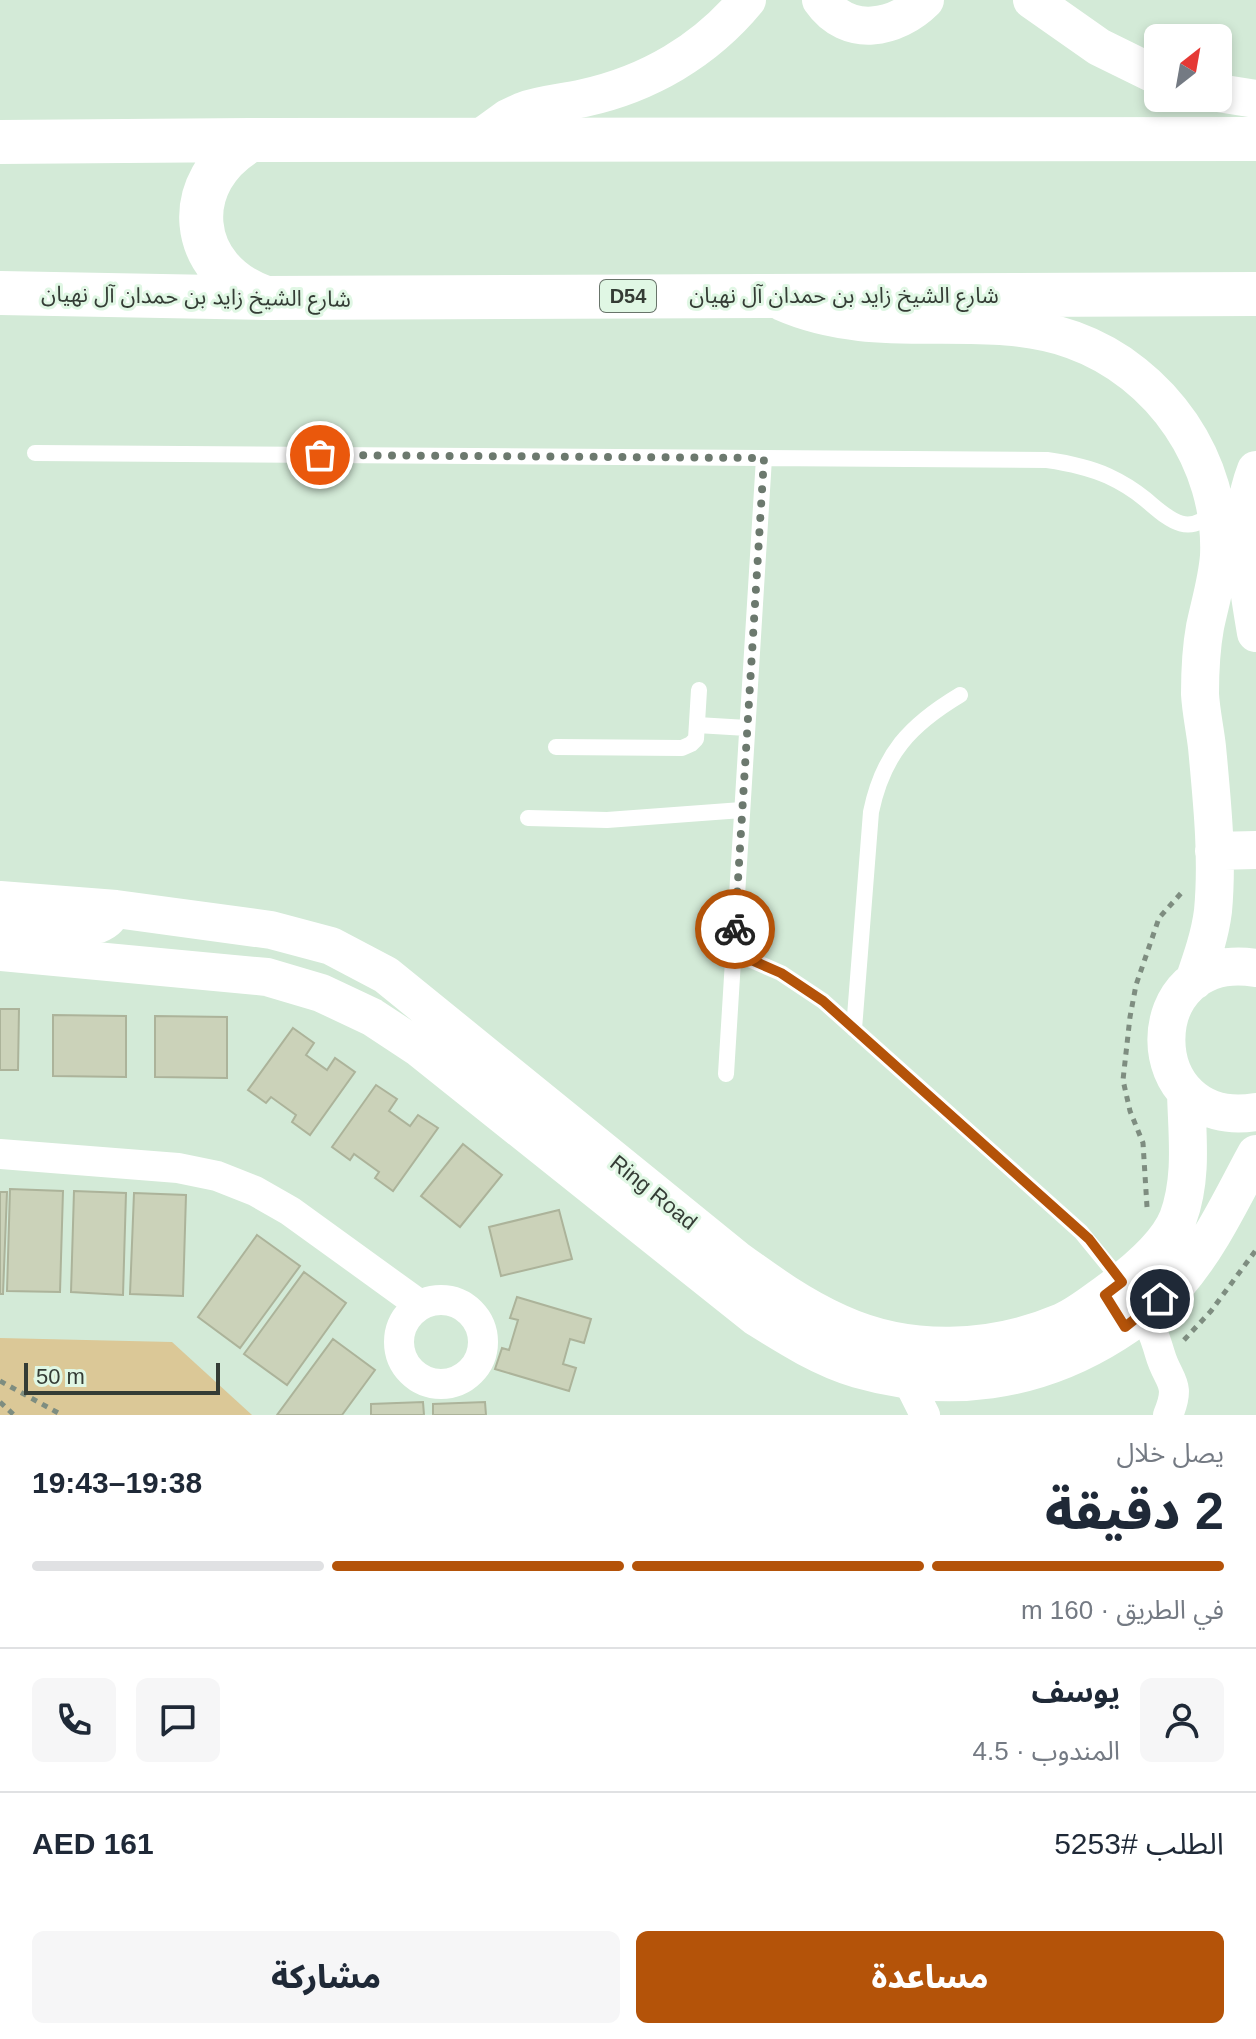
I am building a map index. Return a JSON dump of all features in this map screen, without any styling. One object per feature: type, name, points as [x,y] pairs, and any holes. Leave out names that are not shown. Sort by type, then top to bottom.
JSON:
[{"type":"main road","points":[[0,142],[1256,139]]},
{"type":"main road","points":[[251,140],[235,149],[211,176],[204,193],[202,230],[210,253],[224,274],[236,285],[266,298]]},
{"type":"main road","name":"شارع الشيخ زايد بن حمدان آل نهيان","points":[[0,293],[266,298],[1256,294]]},
{"type":"street","points":[[479,139],[523,111],[623,88],[660,71],[695,50],[722,28],[747,0]]},
{"type":"street","points":[[821,0],[838,17],[856,24],[876,26],[895,22],[912,13],[925,0]]},
{"type":"street","points":[[1032,0],[1099,47],[1144,69]]},
{"type":"street","points":[[1232,95],[1256,99]]},
{"type":"street","points":[[768,296],[794,307],[850,322],[1028,329],[1051,333],[1094,349],[1133,374],[1174,415],[1203,465],[1215,509],[1219,555],[1200,672],[1214,851],[1213,912],[1194,981]]},
{"type":"street","points":[[1256,470],[1246,503],[1243,556],[1256,633]]},
{"type":"street","points":[[1214,851],[1256,850]]},
{"type":"street","name":"Ring Road","points":[[0,900],[116,909],[271,930],[331,946],[386,975],[736,1259],[785,1294],[841,1324],[902,1367]]},
{"type":"street","points":[[0,920],[99,928],[107,925],[116,909]]},
{"type":"street","name":"Ring Road","points":[[0,952],[267,977],[321,993],[372,1017],[419,1048],[756,1317],[804,1347],[856,1368],[902,1367],[958,1383],[1012,1378],[1094,1346],[1134,1320],[1175,1286],[1193,1263],[1256,1154]]},
{"type":"street","points":[[1256,968],[1239,965],[1215,969],[1194,981],[1176,998],[1167,1022],[1165,1047],[1171,1071],[1186,1092],[1202,1105],[1241,1115],[1256,1112]]},
{"type":"street","name":"Ring Road","points":[[902,1367],[957,1347],[1012,1339],[1065,1321],[1113,1288],[1152,1255],[1177,1222],[1185,1194],[1189,1161],[1186,1092]]},
{"type":"street","points":[[0,1154],[178,1168],[217,1176],[255,1191],[290,1211],[420,1305]]},
{"type":"street","points":[[1113,1288],[1134,1320],[1140,1344],[1160,1355],[1174,1388],[1174,1401],[1168,1415]]},
{"type":"street","points":[[902,1367],[925,1415]]},
{"type":"street","points":[[938,1415],[958,1383]]},
{"type":"lane","points":[[35,453],[1047,460],[1109,476],[1174,522],[1197,523],[1215,509]]},
{"type":"lane","points":[[726,1074],[764,458]]},
{"type":"lane","points":[[556,747],[682,748],[696,739],[699,690]]},
{"type":"lane","points":[[854,1029],[875,794],[889,760],[910,731],[960,695]]},
{"type":"lane","points":[[697,725],[747,728]]},
{"type":"lane","points":[[528,818],[607,820],[742,810]]},
{"type":"lane","points":[[733,952],[803,986],[854,1029],[1081,1232],[1113,1288]]},
{"type":"path","points":[[1160,1355],[1181,1344],[1211,1311],[1256,1250]]},
{"type":"path","points":[[0,1381],[62,1415]]},
{"type":"path","points":[[0,1402],[14,1415]]},
{"type":"shaded area","points":[[0,1338],[172,1342],[252,1415],[0,1415]]},
{"type":"building","points":[[0,1009],[19,1009],[18,1070],[0,1070]]},
{"type":"building","points":[[53,1015],[126,1016],[126,1077],[53,1076]]},
{"type":"building","points":[[155,1016],[227,1017],[227,1078],[155,1077]]},
{"type":"building","points":[[293,1028],[314,1043],[306,1055],[327,1070],[335,1058],[355,1072],[310,1135],[292,1122],[296,1115],[271,1097],[266,1103],[248,1090]]},
{"type":"building","points":[[376,1085],[397,1099],[389,1111],[410,1126],[418,1115],[438,1128],[393,1191],[375,1178],[379,1172],[354,1154],[350,1160],[332,1147]]},
{"type":"building","points":[[463,1144],[502,1175],[460,1227],[421,1196]]},
{"type":"building","points":[[10,1189],[63,1191],[60,1292],[7,1291]]},
{"type":"building","points":[[74,1191],[126,1193],[123,1295],[71,1292]]},
{"type":"building","points":[[0,1192],[7,1192],[3,1294],[0,1294]]},
{"type":"building","points":[[134,1193],[186,1195],[183,1296],[130,1294]]},
{"type":"building","points":[[559,1210],[572,1259],[501,1276],[489,1227]]},
{"type":"building","points":[[257,1235],[300,1266],[240,1348],[198,1317]]},
{"type":"building","points":[[304,1272],[346,1303],[287,1385],[244,1354]]},
{"type":"building","points":[[517,1297],[591,1319],[584,1343],[570,1339],[563,1364],[576,1368],[569,1391],[495,1369],[502,1348],[509,1350],[518,1320],[510,1318]]},
{"type":"building","points":[[333,1339],[375,1370],[342,1415],[277,1415]]},
{"type":"building","points":[[423,1402],[424,1415],[371,1415],[371,1404]]},
{"type":"building","points":[[485,1402],[486,1415],[433,1415],[433,1404]]},
{"type":"way so far","points":[[320,455],[764,458],[735,929]]},
{"type":"route","points":[[735,929],[733,952],[781,973],[823,1001],[1089,1239],[1122,1282],[1105,1295],[1125,1327],[1160,1299]]}]
